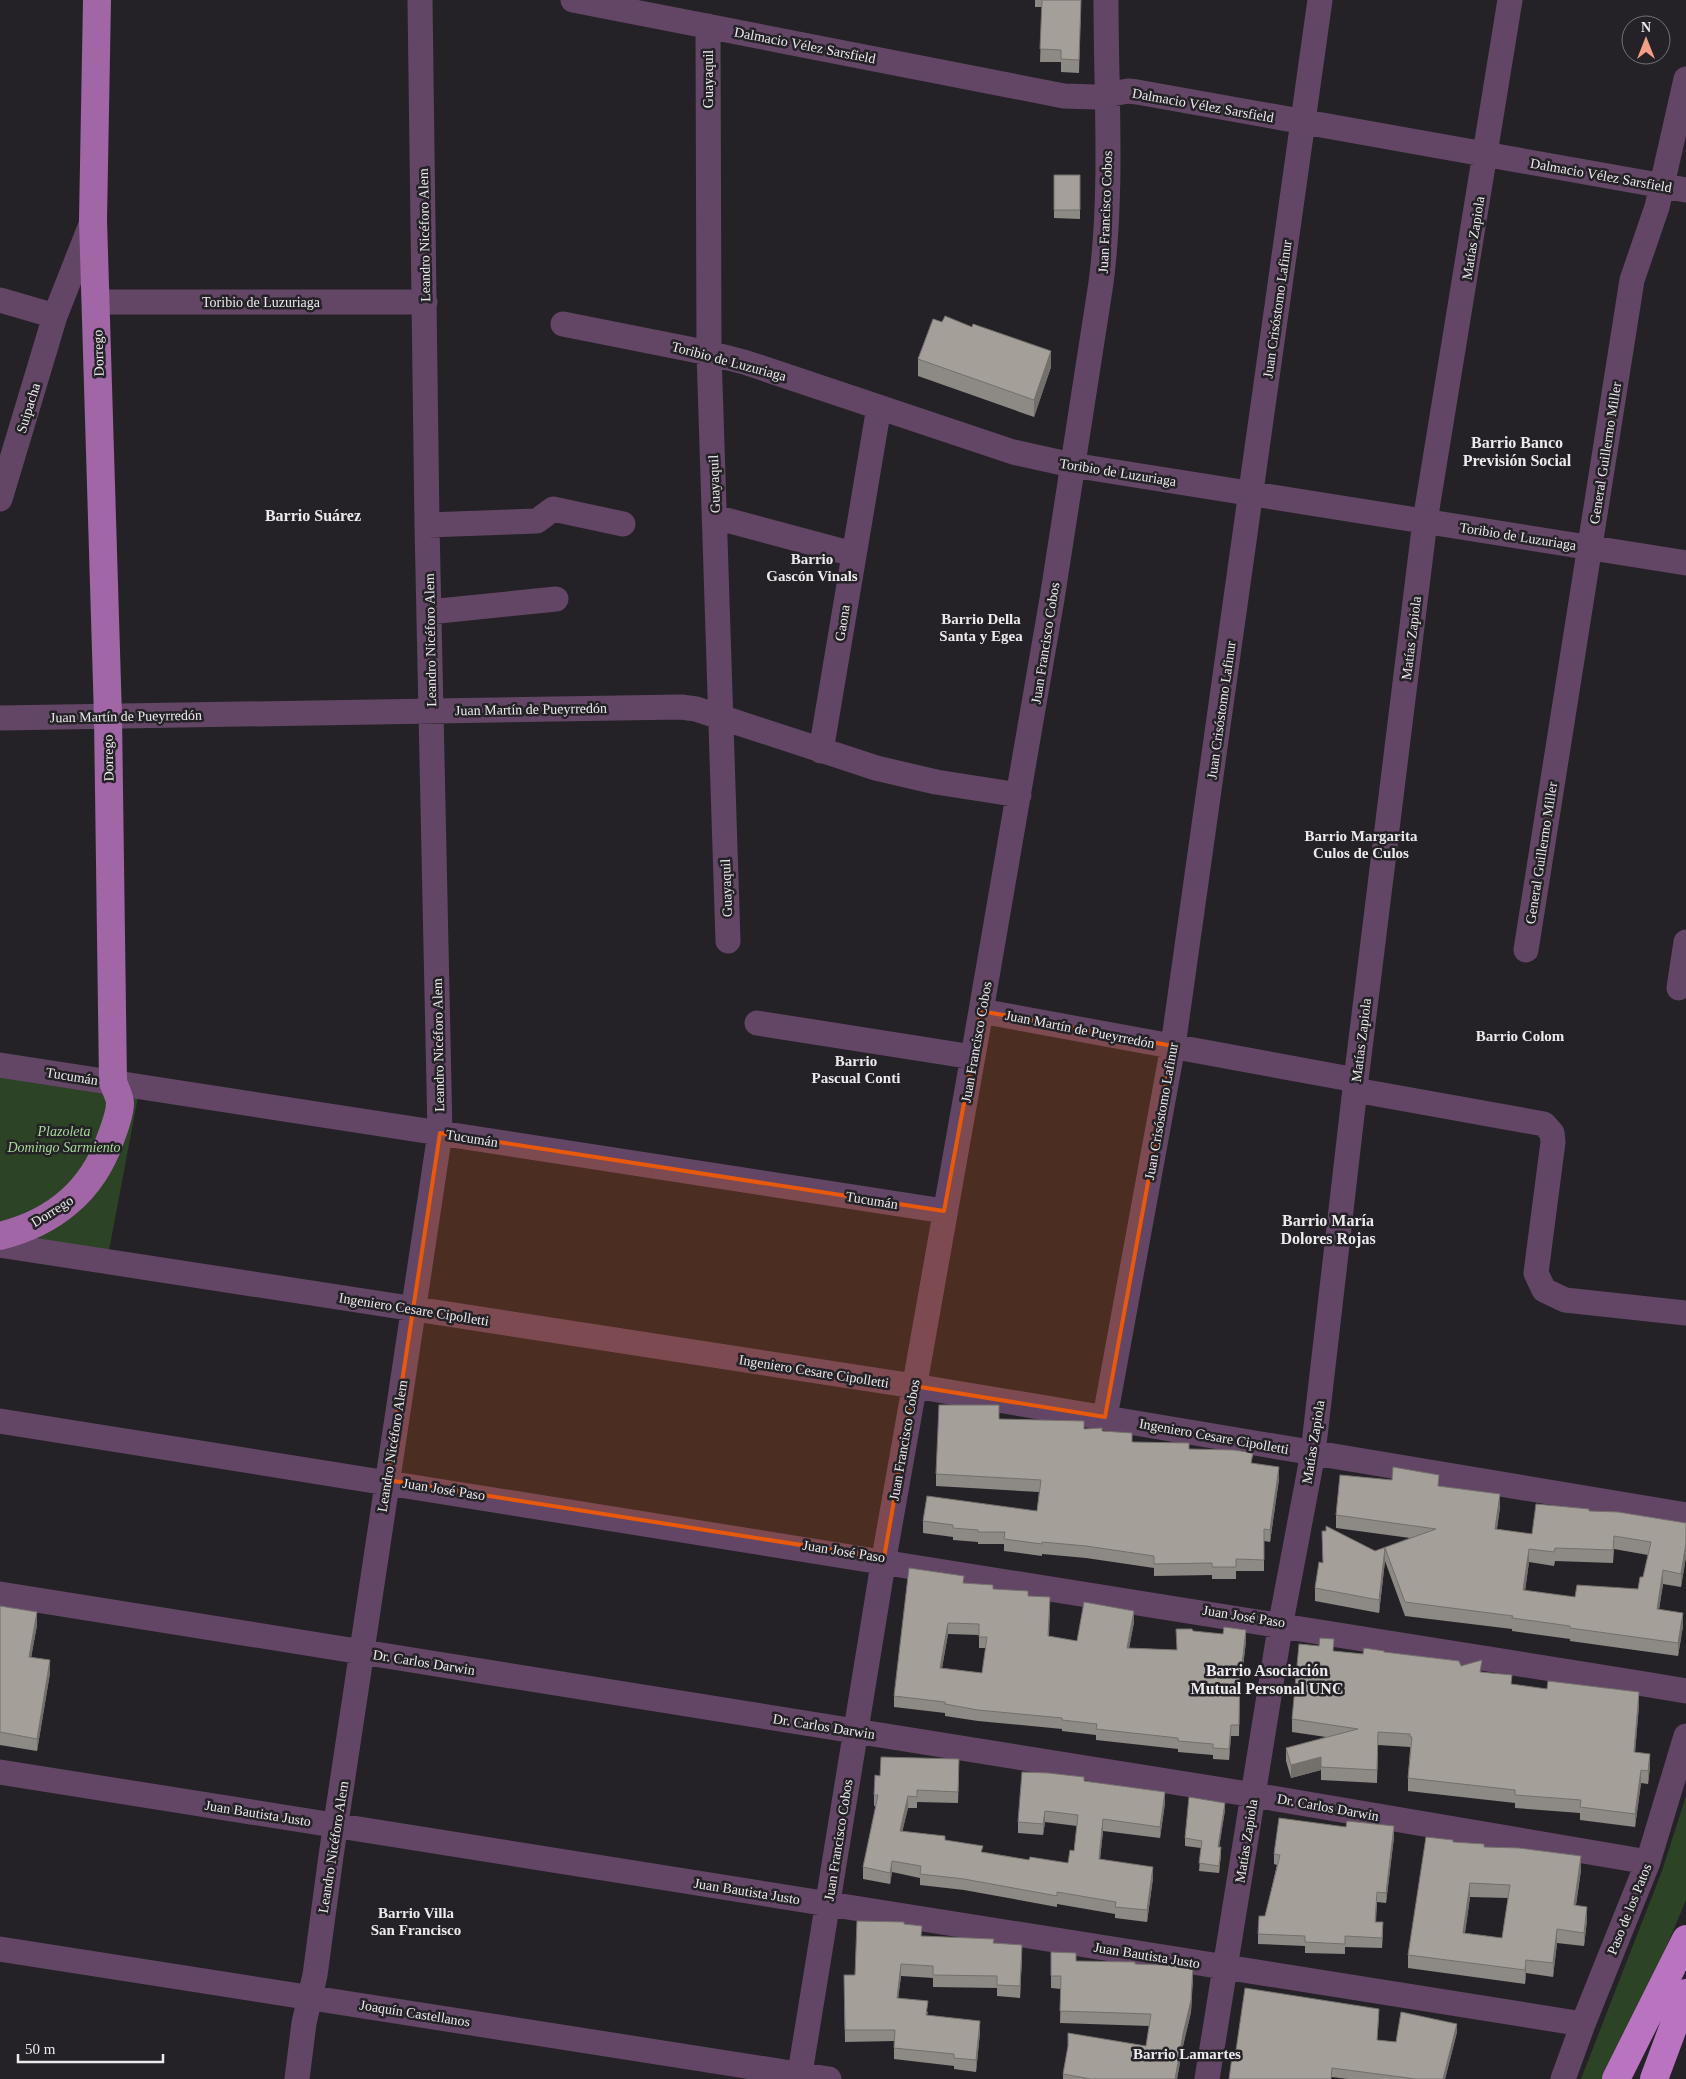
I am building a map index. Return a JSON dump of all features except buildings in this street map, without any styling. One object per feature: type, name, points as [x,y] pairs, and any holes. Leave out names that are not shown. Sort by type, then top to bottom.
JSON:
[{"type":"highway","points":[[1616,2079],[1686,1939]]},
{"type":"highway","points":[[1654,2079],[1686,1993]]},
{"type":"main road","name":"Dorrego","points":[[0,1236],[13,1233],[44,1218],[69,1203],[85,1187],[95,1174],[110,1142],[120,1102],[113,1082],[108,717],[93,220],[97,0]]},
{"type":"street","name":"Leandro Nicéforo Alem","points":[[297,2079],[304,2023],[315,1975],[386,1480],[440,1133],[427,525],[420,0]]},
{"type":"street","name":"Dalmacio Vélez Sarsfield","points":[[573,0],[1064,96],[1080,98],[1107,96],[1128,91],[1137,92],[1674,188]]},
{"type":"street","name":"Juan Francisco Cobos","points":[[799,2077],[828,1904],[854,1730],[944,1211],[982,1011],[1052,599],[1106,246],[1106,0]]},
{"type":"street","name":"Juan Crisóstomo Lafinur","points":[[1105,1417],[1174,1046],[1320,0]]},
{"type":"street","name":"Matías Zapiola","points":[[1207,2079],[1282,1622],[1313,1453],[1356,1085],[1426,521],[1510,0]]},
{"type":"street","name":"Guayaquil","points":[[708,26],[709,353],[728,942]]},
{"type":"street","name":"General Guillermo Miller","points":[[1526,950],[1632,280],[1652,225],[1674,188],[1686,79]]},
{"type":"street","name":"Dorrego","points":[[55,316],[93,220]]},
{"type":"street","points":[[0,300],[55,316]]},
{"type":"street","name":"Toribio de Luzuriaga","points":[[96,302],[425,302]]},
{"type":"street","name":"Suipacha","points":[[0,499],[55,316]]},
{"type":"street","name":"Toribio de Luzuriaga","points":[[563,324],[709,353],[744,362],[1013,452],[1072,465],[1686,563]]},
{"type":"street","name":"Gaona","points":[[821,751],[879,407]]},
{"type":"street","points":[[427,525],[537,521],[553,509],[623,524]]},
{"type":"street","points":[[715,517],[853,554]]},
{"type":"street","points":[[429,612],[556,599]]},
{"type":"street","name":"Juan Martín de Pueyrredón","points":[[0,718],[667,706],[696,709],[876,768],[936,782],[1019,795]]},
{"type":"street","points":[[1679,988],[1686,942]]},
{"type":"street","name":"Juan Martín de Pueyrredón","points":[[982,1011],[1174,1046],[1544,1124],[1552,1133],[1553,1142],[1536,1273],[1544,1290],[1565,1300],[1686,1313]]},
{"type":"street","points":[[757,1023],[973,1057]]},
{"type":"street","name":"Tucumán","points":[[0,1065],[944,1211]]},
{"type":"street","name":"Ingeniero Cesare Cipolletti","points":[[0,1245],[914,1386],[1686,1514]]},
{"type":"street","name":"Juan José Paso","points":[[0,1421],[884,1558],[1282,1622],[1686,1691]]},
{"type":"street","name":"Dr. Carlos Darwin","points":[[0,1594],[1254,1795],[1648,1862]]},
{"type":"street","name":"Paso de los Patos","points":[[1564,2079],[1583,2024],[1648,1862],[1686,1736]]},
{"type":"street","name":"Juan Bautista Justo","points":[[0,1772],[1583,2024]]},
{"type":"street","name":"Joaquín Castellanos","points":[[0,1949],[310,1997],[799,2077],[829,2079]]},
{"type":"highlighted area","points":[[981,1011],[1173,1046],[1105,1417],[914,1386],[884,1558],[387,1480],[440,1133],[944,1211]]},
{"type":"green space","name":"Plazoleta Domingo Sarmiento","points":[[0,1065],[140,1086],[107,1261],[0,1245]]},
{"type":"green space","points":[[1686,1796],[1686,1900],[1648,1991],[1602,2079],[1581,2079],[1662,1871]]},
{"type":"district","name":"Barrio Banco Previsión Social","points":[[1517,451]]},
{"type":"district","name":"Barrio Suárez","points":[[313,515]]},
{"type":"district","name":"Barrio Gascón Vinals","points":[[812,568]]},
{"type":"district","name":"Barrio Della Santa y Egea","points":[[981,628]]},
{"type":"district","name":"Barrio Margarita Culos de Culos","points":[[1361,844]]},
{"type":"district","name":"Barrio Colom","points":[[1520,1036]]},
{"type":"district","name":"Barrio Pascual Conti","points":[[856,1070]]},
{"type":"district","name":"Barrio María Dolores Rojas","points":[[1328,1229]]},
{"type":"district","name":"Barrio Asociación Mutual Personal UNC","points":[[1267,1679]]},
{"type":"district","name":"Barrio Villa San Francisco","points":[[416,1922]]},
{"type":"district","name":"Barrio Lamartes","points":[[1187,2054]]}]
